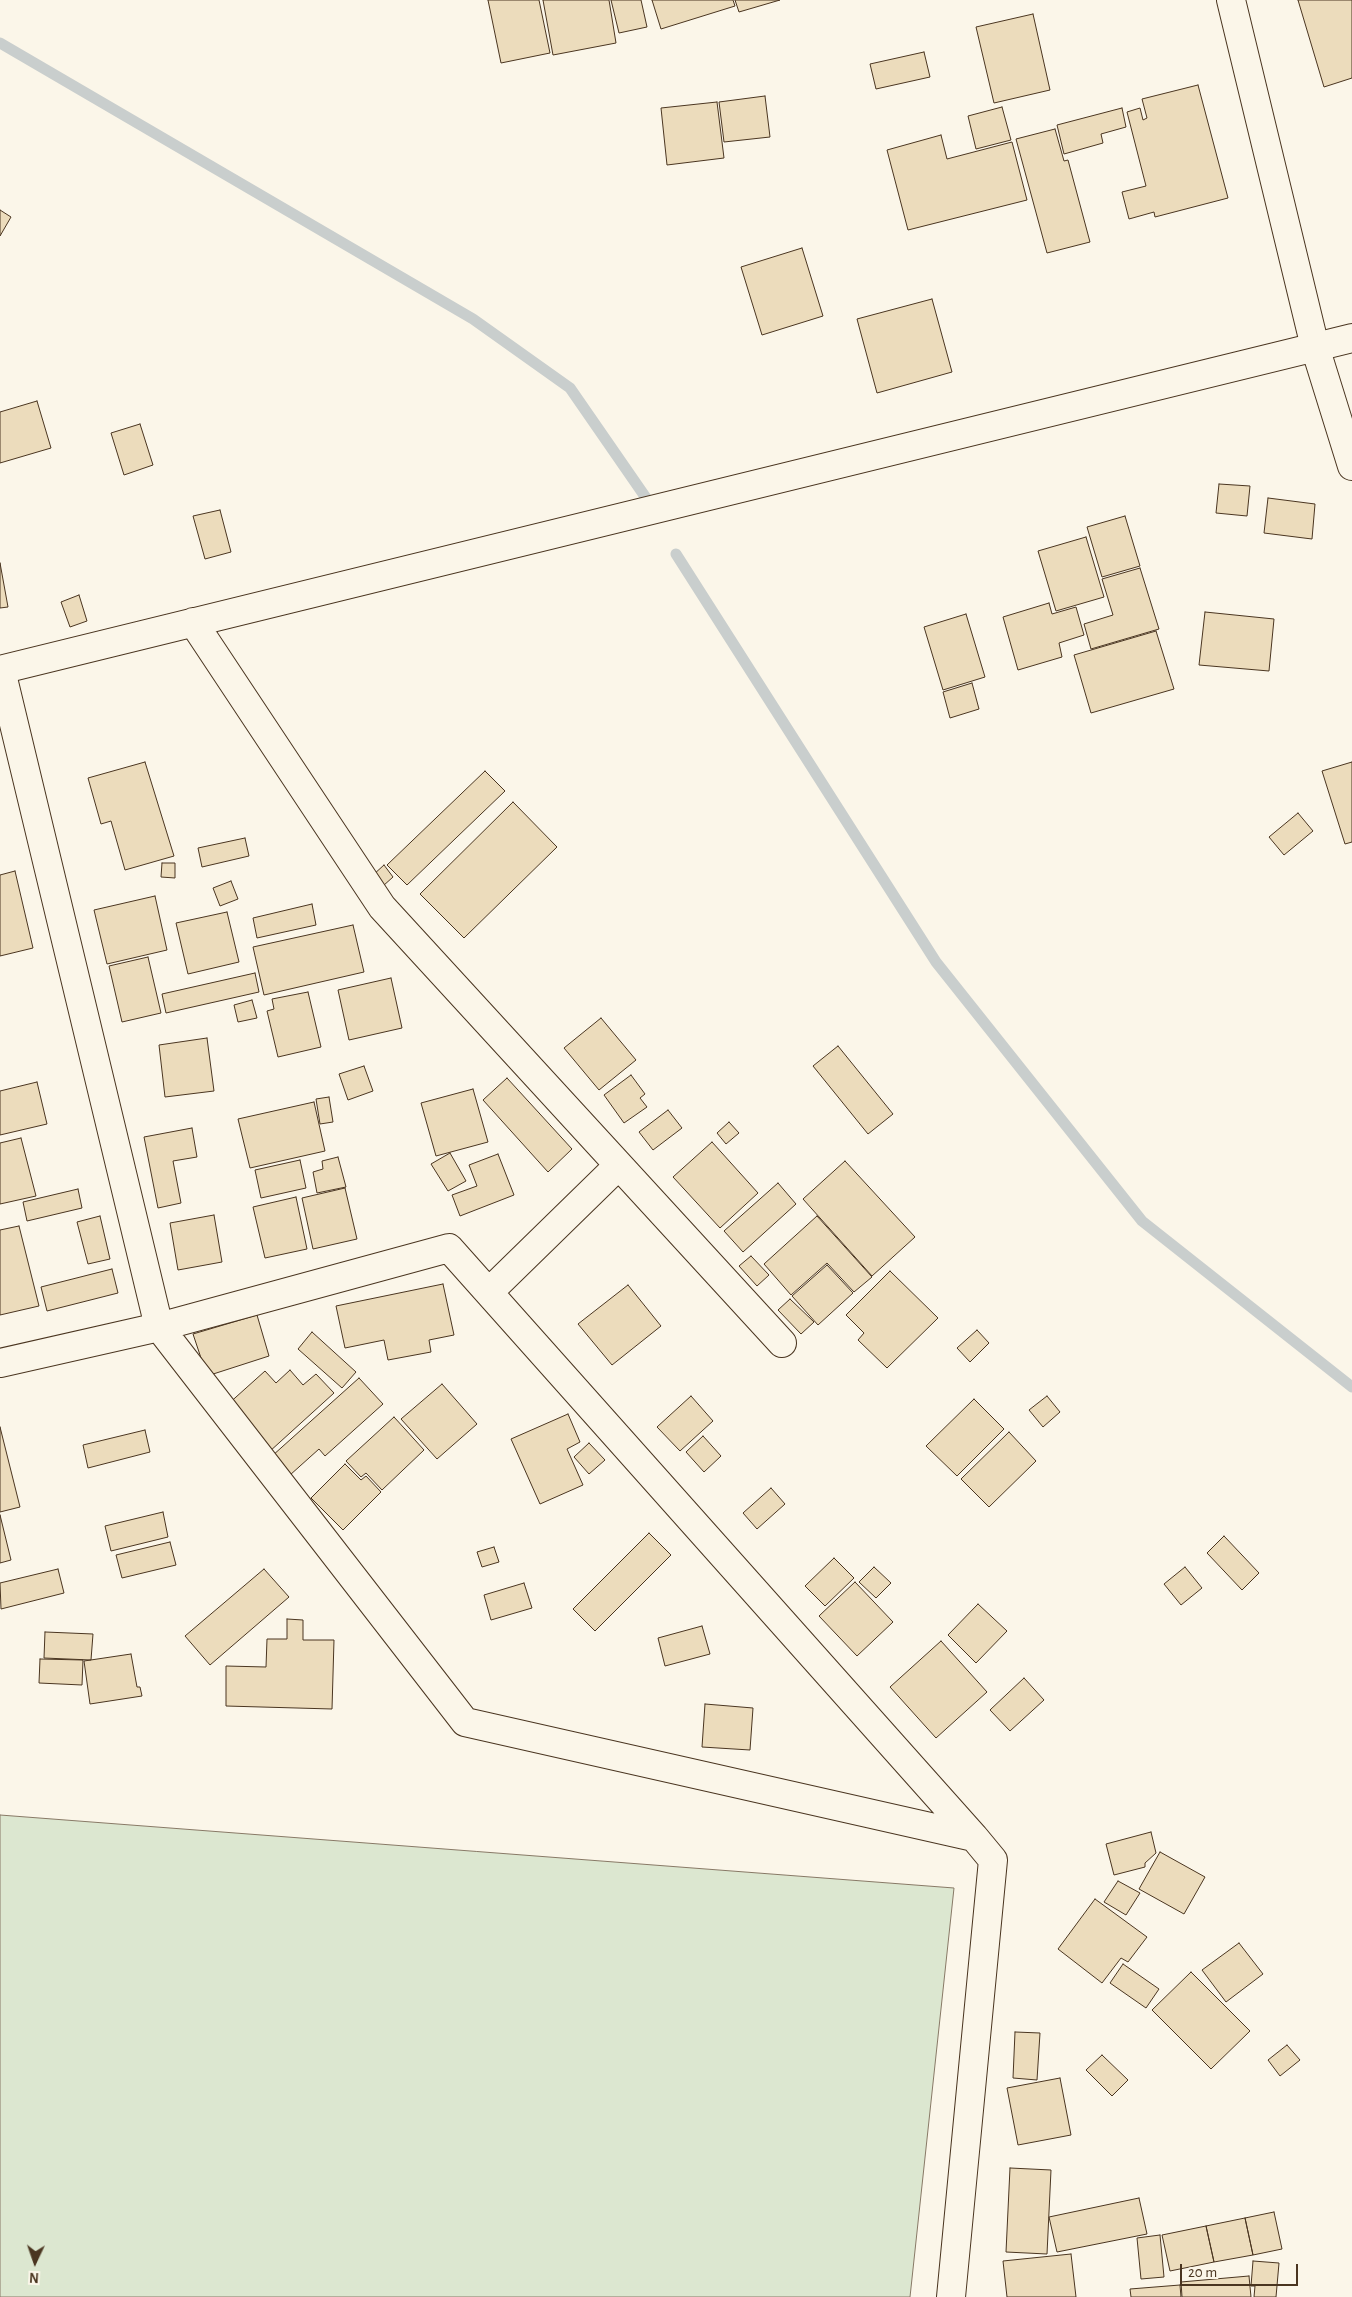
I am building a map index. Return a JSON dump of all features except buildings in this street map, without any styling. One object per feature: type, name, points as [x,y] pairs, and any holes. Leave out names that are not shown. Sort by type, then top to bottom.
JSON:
[{"type":"street","points":[[1231,0],[1315,347],[1352,466]]},
{"type":"street","points":[[974,1837],[465,1722],[159,1327],[0,670],[1352,338]]},
{"type":"street","points":[[193,622],[382,907],[782,1343]]},
{"type":"street","points":[[490,1291],[618,1166]]},
{"type":"street","points":[[0,1363],[159,1327],[449,1248],[490,1291],[993,1860],[951,2297]]},
{"type":"green space","points":[[0,1815],[954,1888],[910,2297],[0,2297]]},
{"type":"waterway","points":[[0,43],[473,319],[570,388],[653,508]]},
{"type":"waterway","points":[[676,554],[936,962],[1142,1221],[1352,1387]]}]
